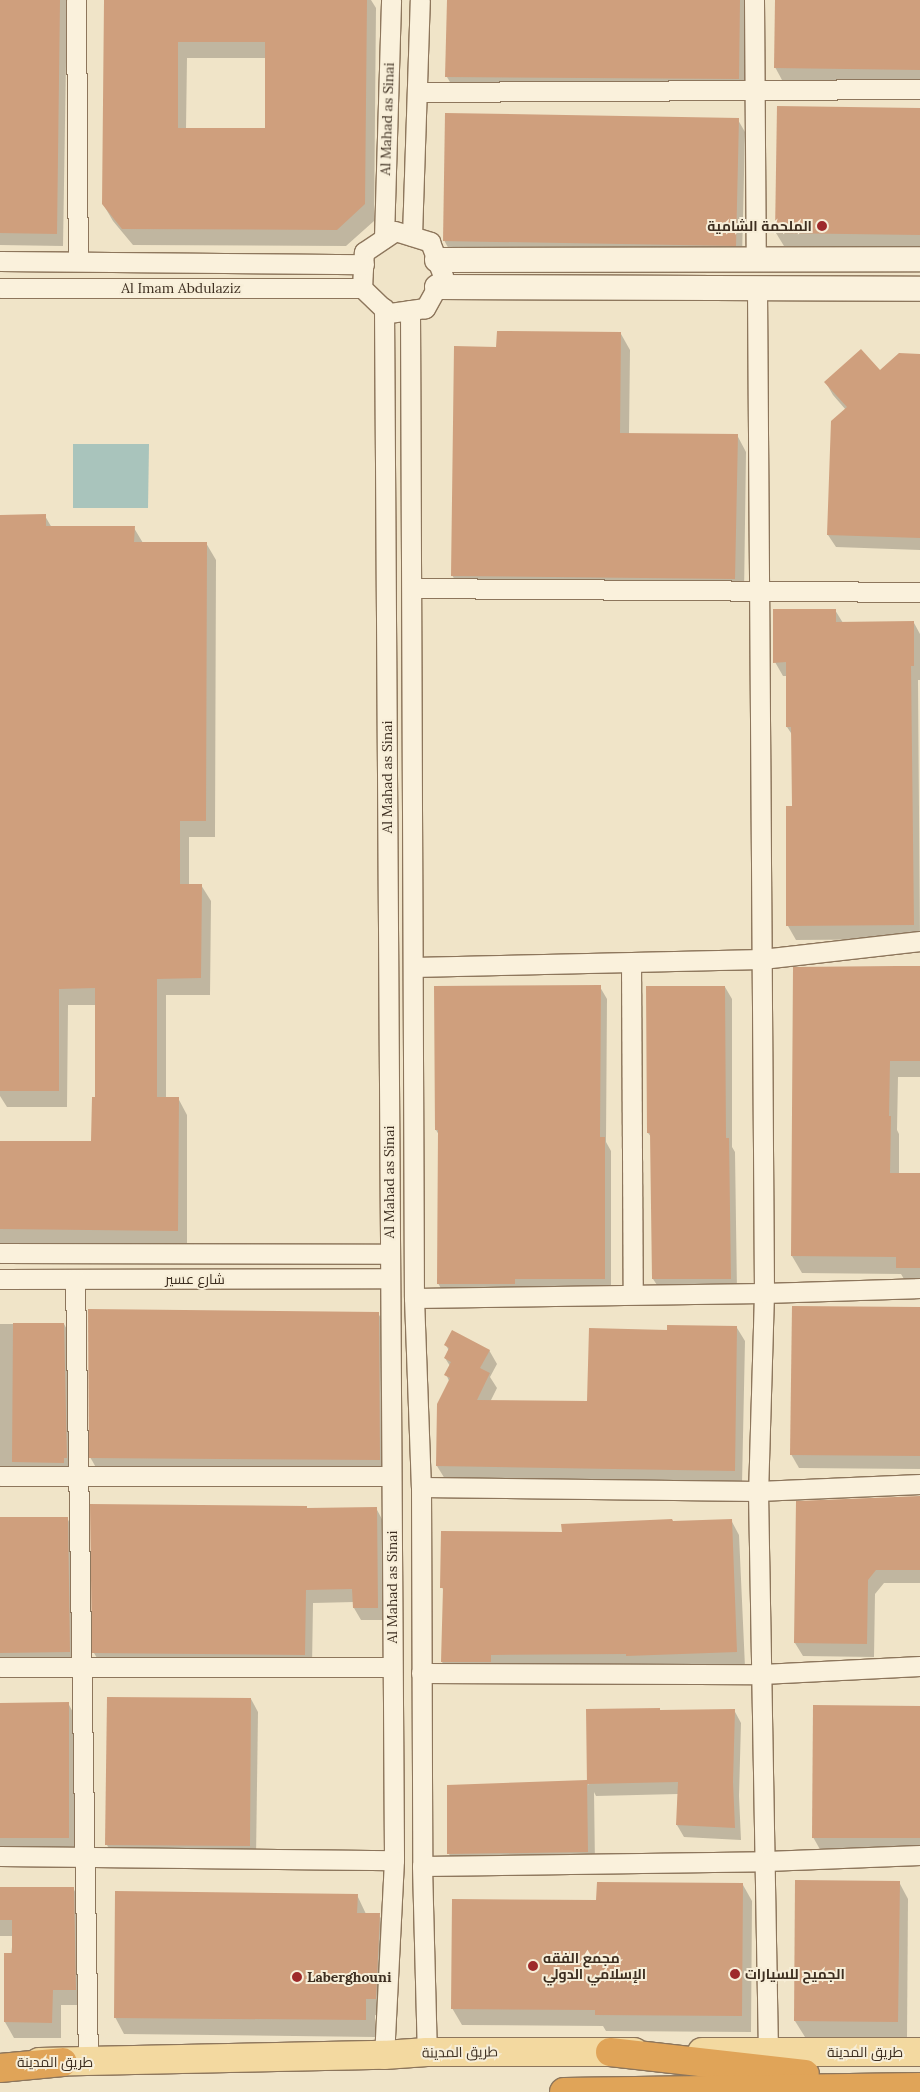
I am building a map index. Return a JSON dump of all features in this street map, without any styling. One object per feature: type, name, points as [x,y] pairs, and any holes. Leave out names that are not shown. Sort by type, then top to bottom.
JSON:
[{"type":"highway","points":[[610,2052],[919,2087]]},
{"type":"highway","points":[[0,2068],[75,2062]]},
{"type":"highway","points":[[564,2092],[919,2087]]},
{"type":"main road","name":"طريق المدينة","points":[[0,2062],[384,2055],[427,2052],[920,2052]]},
{"type":"street","points":[[76,0],[78,261]]},
{"type":"street","name":"Al Mahad as Sinai","points":[[384,238],[391,0]]},
{"type":"street","name":"Al Mahad as Sinai","points":[[412,236],[420,0]]},
{"type":"street","points":[[754,0],[756,259]]},
{"type":"street","points":[[416,92],[920,89]]},
{"type":"street","points":[[394,231],[412,236],[430,242],[443,276],[425,308],[388,313],[362,288],[364,252],[394,231]]},
{"type":"street","points":[[437,260],[920,259]]},
{"type":"street","points":[[0,261],[364,264]]},
{"type":"street","points":[[436,287],[920,289]]},
{"type":"street","name":"Al Imam Abdulaziz","points":[[0,288],[362,288]]},
{"type":"street","points":[[757,289],[764,1293],[758,1491],[768,2053]]},
{"type":"street","name":"Al Mahad as Sinai","points":[[384,308],[394,1860],[384,2055]]},
{"type":"street","name":"Al Mahad as Sinai","points":[[410,310],[414,1298],[421,1487],[422,1866],[427,2052]]},
{"type":"street","points":[[412,588],[920,592]]},
{"type":"street","points":[[412,967],[762,960],[920,941]]},
{"type":"street","points":[[632,963],[633,1293]]},
{"type":"street","name":"شارع عسير","points":[[0,1253],[390,1254]]},
{"type":"street","name":"شارع عسير","points":[[0,1279],[390,1278]]},
{"type":"street","points":[[75,2062],[84,1857],[76,1279]]},
{"type":"street","points":[[414,1298],[633,1293],[764,1293],[920,1288]]},
{"type":"street","points":[[0,1476],[391,1476]]},
{"type":"street","points":[[421,1487],[758,1491],[920,1484]]},
{"type":"street","points":[[0,1667],[392,1666]]},
{"type":"street","points":[[421,1673],[762,1674],[920,1666]]},
{"type":"street","points":[[0,1856],[394,1860]]},
{"type":"street","points":[[422,1866],[766,1861],[920,1856]]},
{"type":"water","points":[[73,444],[149,444],[148,508],[73,508]]},
{"type":"building","points":[[0,0],[60,0],[57,234],[0,233]]},
{"type":"building","points":[[104,0],[367,0],[365,204],[337,230],[122,229],[102,204]],"holes":[[[178,42],[265,42],[265,128],[178,128]]]},
{"type":"building","points":[[447,0],[740,0],[739,79],[445,77]]},
{"type":"building","points":[[775,0],[920,0],[920,70],[774,68]]},
{"type":"building","points":[[777,106],[920,108],[920,235],[775,233]]},
{"type":"building","points":[[445,113],[739,118],[736,246],[443,241]]},
{"type":"building","points":[[497,331],[621,332],[620,433],[738,434],[735,579],[451,576],[454,346],[496,347]]},
{"type":"building","points":[[861,349],[880,370],[899,353],[920,354],[920,538],[827,535],[831,421],[847,407],[824,382]]},
{"type":"building","points":[[46,514],[46,526],[135,526],[134,542],[207,542],[206,821],[180,821],[180,884],[202,884],[201,978],[157,979],[157,1097],[179,1097],[178,1231],[0,1229],[0,1141],[91,1141],[92,1097],[95,1097],[95,988],[59,989],[59,1091],[0,1091],[0,515]]},
{"type":"building","points":[[773,609],[836,609],[836,622],[914,621],[914,666],[911,666],[914,925],[786,926],[786,806],[792,806],[791,727],[786,727],[786,662],[773,663]]},
{"type":"building","points":[[920,966],[920,1061],[890,1061],[889,1116],[891,1116],[890,1173],[920,1173],[920,1268],[896,1268],[896,1257],[791,1256],[793,967]]},
{"type":"building","points":[[601,985],[600,1137],[605,1137],[605,1279],[515,1279],[515,1284],[437,1284],[438,1130],[435,1130],[434,986]]},
{"type":"building","points":[[646,986],[725,986],[726,1138],[729,1138],[731,1279],[652,1279],[650,1133],[647,1133]]},
{"type":"building","points":[[792,1306],[920,1307],[920,1456],[790,1455]]},
{"type":"building","points":[[88,1309],[379,1312],[380,1460],[89,1458]]},
{"type":"building","points":[[13,1323],[64,1323],[67,1458],[64,1458],[64,1463],[12,1462]]},
{"type":"building","points":[[667,1325],[737,1326],[735,1471],[436,1466],[437,1404],[450,1378],[444,1375],[451,1362],[444,1358],[449,1348],[444,1345],[452,1330],[490,1350],[480,1368],[490,1373],[477,1400],[587,1401],[589,1328],[667,1330]]},
{"type":"building","points":[[920,1496],[920,1570],[876,1570],[868,1580],[867,1644],[794,1643],[796,1501]]},
{"type":"building","points":[[90,1504],[307,1506],[307,1508],[377,1507],[378,1608],[353,1608],[352,1589],[306,1590],[305,1655],[92,1653]]},
{"type":"building","points":[[0,1517],[68,1517],[70,1652],[0,1653]]},
{"type":"building","points":[[672,1519],[673,1521],[732,1519],[737,1652],[626,1656],[626,1654],[491,1655],[491,1662],[441,1662],[443,1588],[440,1588],[441,1531],[562,1532],[561,1524]]},
{"type":"building","points":[[107,1697],[251,1698],[250,1846],[105,1845]]},
{"type":"building","points":[[69,1702],[69,1838],[0,1838],[0,1703]]},
{"type":"building","points":[[813,1705],[920,1706],[920,1838],[812,1838]]},
{"type":"building","points":[[660,1708],[660,1710],[735,1709],[733,1782],[735,1828],[676,1825],[678,1782],[587,1784],[586,1709]]},
{"type":"building","points":[[587,1780],[588,1852],[447,1854],[447,1785]]},
{"type":"building","points":[[795,1880],[900,1881],[898,2022],[794,2021]]},
{"type":"building","points":[[597,1882],[743,1883],[742,2016],[595,2015],[595,2010],[451,2009],[452,1899],[596,1900]]},
{"type":"building","points":[[0,1887],[74,1887],[76,1990],[53,1990],[52,2023],[4,2022],[4,1953],[12,1953],[12,1920],[0,1920]]},
{"type":"building","points":[[115,1891],[358,1894],[357,1913],[380,1913],[376,1999],[366,1999],[366,2020],[114,2018]]},
{"type":"place","name":"الملحمة الشامية","points":[[822,226]]},
{"type":"place","name":"مجمع الفقه الإسلامي الدولي","points":[[533,1966]]},
{"type":"place","name":"الجميح للسيارات","points":[[735,1974]]},
{"type":"place","name":"Laberghouni","points":[[297,1977]]}]
